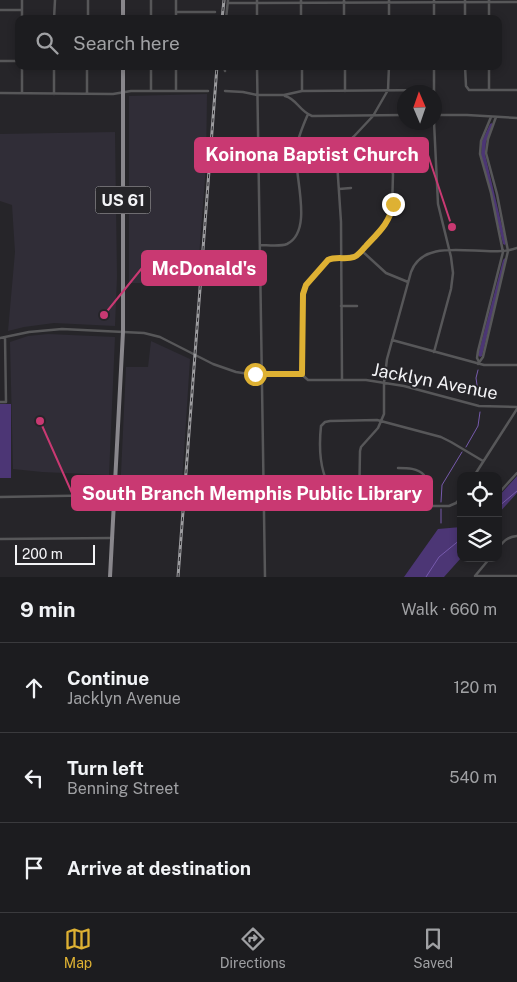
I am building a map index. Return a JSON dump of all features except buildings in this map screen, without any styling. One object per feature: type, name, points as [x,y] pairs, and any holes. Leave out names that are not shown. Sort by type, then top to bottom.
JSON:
[{"type":"main road","points":[[123,0],[123,15]]},
{"type":"main road","name":"US 61","points":[[110,577],[123,332],[122,70]]},
{"type":"street","points":[[22,0],[22,15]]},
{"type":"street","points":[[54,15],[55,0]]},
{"type":"street","points":[[88,0],[88,15]]},
{"type":"street","points":[[151,0],[151,15]]},
{"type":"street","points":[[176,0],[176,12],[215,12]]},
{"type":"street","points":[[389,1],[389,15]]},
{"type":"street","points":[[434,1],[434,15]]},
{"type":"street","points":[[464,1],[465,15]]},
{"type":"street","points":[[489,1],[489,15]]},
{"type":"street","points":[[226,15],[228,2],[517,2]]},
{"type":"street","points":[[257,2],[257,15]]},
{"type":"street","points":[[301,2],[301,15]]},
{"type":"street","points":[[344,2],[344,15]]},
{"type":"street","points":[[0,10],[22,10]]},
{"type":"street","points":[[0,60],[15,61]]},
{"type":"street","points":[[22,70],[22,93]]},
{"type":"street","points":[[54,70],[54,94]]},
{"type":"street","points":[[87,70],[87,94]]},
{"type":"street","points":[[151,70],[151,91]]},
{"type":"street","points":[[176,70],[176,91]]},
{"type":"street","points":[[257,70],[264,577]]},
{"type":"street","points":[[302,70],[302,91]]},
{"type":"street","points":[[345,70],[345,91]]},
{"type":"street","points":[[342,380],[340,258],[342,222],[337,169],[338,158],[342,150],[373,116],[388,90],[389,70]]},
{"type":"street","points":[[434,70],[434,85]]},
{"type":"street","points":[[465,70],[465,83],[468,89],[517,90]]},
{"type":"street","points":[[489,70],[489,90]]},
{"type":"street","points":[[225,91],[239,91],[258,95],[284,95],[302,91],[397,90]]},
{"type":"street","points":[[0,93],[87,94],[208,91]]},
{"type":"street","points":[[284,95],[292,98],[300,109],[314,116],[397,115]]},
{"type":"street","points":[[260,245],[286,244],[299,229],[301,216],[296,150],[308,114]]},
{"type":"street","points":[[442,115],[517,118]]},
{"type":"street","points":[[479,363],[477,358],[478,351],[503,252],[480,154],[481,139],[491,117]]},
{"type":"street","points":[[479,363],[483,357],[508,251],[497,194],[486,153],[488,139],[496,117]]},
{"type":"street","points":[[434,130],[437,203],[449,250],[452,281],[434,352]]},
{"type":"street","points":[[302,374],[303,294],[306,285],[325,261],[333,258],[354,257],[362,251],[383,228],[390,216],[394,200],[393,173],[389,163],[353,137]]},
{"type":"street","points":[[339,189],[351,188]]},
{"type":"street","points":[[359,506],[360,451],[372,436],[384,414],[384,383],[387,359],[412,269],[418,259],[427,254],[449,250],[503,252],[517,248]]},
{"type":"street","points":[[362,251],[386,273],[408,282]]},
{"type":"street","points":[[341,306],[357,306]]},
{"type":"street","name":"Jacklyn Avenue","points":[[0,338],[43,330],[148,334],[160,337],[227,370],[249,374],[302,374],[308,380],[363,380],[404,386],[479,406],[517,408]]},
{"type":"street","points":[[0,402],[6,402],[5,337]]},
{"type":"street","points":[[392,340],[479,363],[517,365]]},
{"type":"street","points":[[477,472],[517,408]]},
{"type":"street","points":[[457,504],[449,506],[359,506],[338,497],[325,479],[321,426],[325,422],[330,421],[381,421],[441,437],[483,462]]},
{"type":"street","points":[[398,468],[409,468],[422,472],[424,475],[424,506]]},
{"type":"street","points":[[502,490],[517,473]]},
{"type":"street","points":[[0,497],[115,495]]},
{"type":"street","points":[[502,544],[510,537],[517,536]]},
{"type":"street","points":[[0,539],[113,538]]},
{"type":"street","points":[[475,577],[487,562]]},
{"type":"street","points":[[475,577],[517,576]]},
{"type":"shaded area","points":[[207,94],[206,166],[197,283],[129,283],[129,96]]},
{"type":"shaded area","points":[[492,123],[493,125],[486,142],[485,154],[505,245],[503,244],[481,155],[482,141]]},
{"type":"shaded area","points":[[115,132],[117,277],[115,326],[54,323],[8,331],[15,252],[12,205],[0,201],[0,134]]},
{"type":"shaded area","points":[[505,258],[482,356],[480,357],[478,355]]},
{"type":"shaded area","points":[[48,334],[115,337],[109,475],[13,469],[10,342],[28,336]]},
{"type":"shaded area","points":[[151,341],[190,359],[181,499],[120,495],[126,367],[148,367]]},
{"type":"shaded area","points":[[0,404],[11,404],[11,478],[0,478]]},
{"type":"shaded area","points":[[517,476],[517,493],[502,510],[502,493]]},
{"type":"shaded area","points":[[457,527],[457,562],[444,577],[404,577],[438,529]]},
{"type":"waterway","points":[[478,370],[476,378],[478,392]]},
{"type":"waterway","points":[[466,447],[478,426],[480,412]]},
{"type":"waterway","points":[[441,502],[442,485],[462,452]]},
{"type":"waterway","points":[[502,504],[517,491]]},
{"type":"waterway","points":[[441,509],[441,523]]},
{"type":"waterway","points":[[426,577],[439,557],[457,542]]},
{"type":"railway","points":[[222,15],[224,0]]},
{"type":"railway","points":[[178,577],[217,70]]},
{"type":"place","name":"Koinona Baptist Church","points":[[452,227]]},
{"type":"place","name":"McDonald's","points":[[104,315]]},
{"type":"place","name":"South Branch Memphis Public Library","points":[[40,421]]},
{"type":"route","points":[[255,374],[302,374],[302,295],[306,285],[324,262],[333,258],[352,257],[362,251],[387,222],[393,204]]}]
